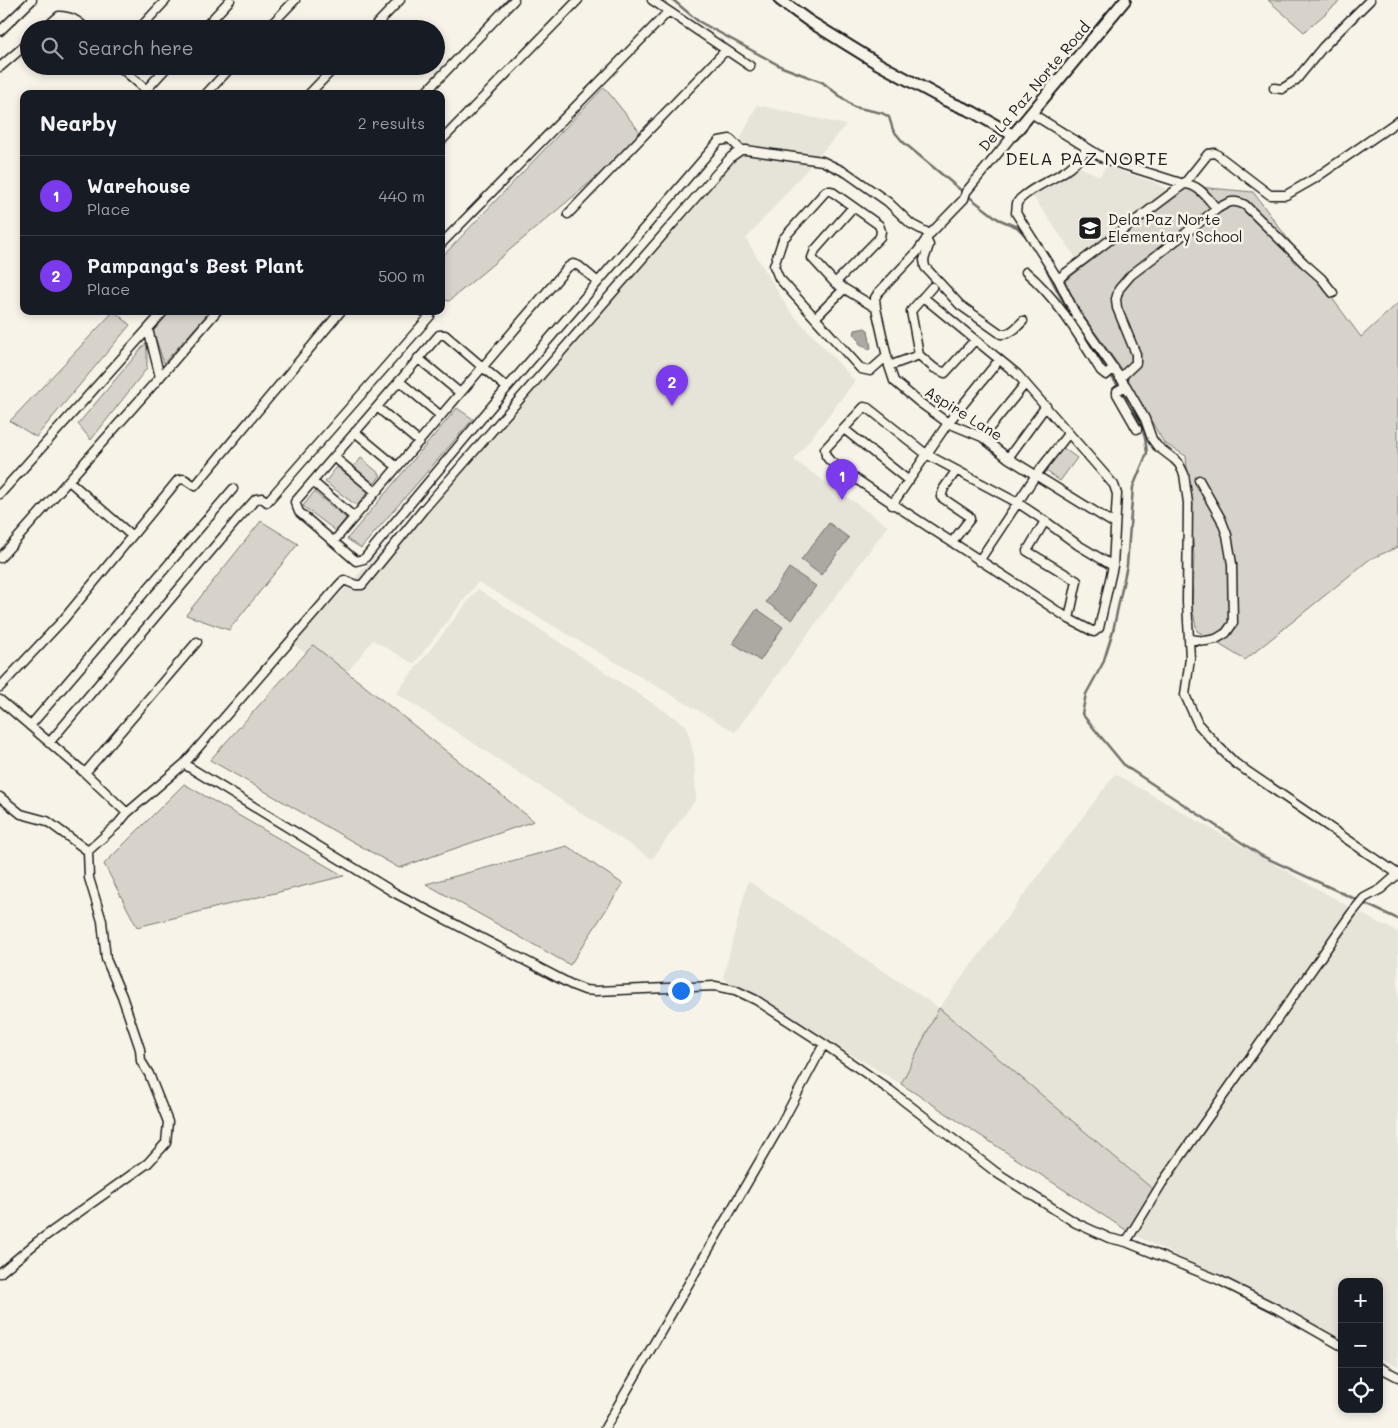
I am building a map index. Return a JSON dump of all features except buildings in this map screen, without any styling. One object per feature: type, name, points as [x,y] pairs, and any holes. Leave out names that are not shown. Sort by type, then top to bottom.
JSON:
[{"type":"street","points":[[0,31],[32,0]]},
{"type":"street","points":[[147,20],[166,0]]},
{"type":"street","points":[[211,20],[230,0]]},
{"type":"street","points":[[276,20],[295,0]]},
{"type":"street","points":[[381,20],[400,0]]},
{"type":"street","points":[[445,72],[514,0]]},
{"type":"street","points":[[445,138],[578,0]]},
{"type":"street","points":[[652,0],[750,66]]},
{"type":"street","points":[[780,0],[878,63],[947,101],[974,112],[1013,135]]},
{"type":"street","name":"De La Paz Norte Road","points":[[928,236],[965,196],[1125,0]]},
{"type":"street","points":[[1274,88],[1282,89],[1296,80],[1323,47],[1370,0]]},
{"type":"street","points":[[445,240],[668,12]]},
{"type":"street","points":[[54,20],[59,16],[75,20]]},
{"type":"street","points":[[0,67],[20,50]]},
{"type":"street","points":[[568,214],[726,50]]},
{"type":"street","points":[[129,75],[146,90]]},
{"type":"street","points":[[150,90],[161,75]]},
{"type":"street","points":[[210,90],[224,75]]},
{"type":"street","points":[[313,90],[327,75]]},
{"type":"street","points":[[428,90],[442,75]]},
{"type":"street","points":[[1031,113],[1105,159],[1184,184],[1192,184],[1217,209]]},
{"type":"street","points":[[1058,279],[1184,184],[1208,154],[1215,153],[1270,195],[1286,195],[1314,179],[1398,121]]},
{"type":"street","points":[[507,388],[446,335],[439,335],[295,502],[298,512],[356,561],[364,559],[507,388],[719,141],[730,139],[741,150],[822,161],[847,173],[888,202],[911,224],[928,236],[929,245],[924,260],[925,267],[960,305],[1001,334],[1010,332],[1023,321]]},
{"type":"street","points":[[1087,148],[1080,159],[1068,170],[1024,196],[1016,203],[1016,213],[1058,279],[1076,315],[1110,371],[1120,378],[1134,413],[1137,429]]},
{"type":"street","points":[[88,851],[118,824],[127,813],[184,764],[344,580],[356,585],[362,585],[423,510],[576,333],[731,157],[741,150]]},
{"type":"street","points":[[835,283],[880,237],[881,230],[879,225],[831,191],[826,191],[783,238],[774,266],[779,278],[861,369],[870,370],[887,356]]},
{"type":"street","points":[[1120,378],[1136,362],[1136,354],[1117,308],[1116,299],[1119,289],[1131,274],[1230,201],[1236,201],[1245,205],[1321,278],[1333,293]]},
{"type":"street","points":[[853,207],[815,250],[812,258],[835,283],[876,308]]},
{"type":"street","points":[[876,308],[875,298],[878,293],[918,251],[928,236]]},
{"type":"street","points":[[334,541],[568,267],[574,264],[579,266],[598,282]]},
{"type":"street","points":[[1026,272],[1042,286],[1076,330],[1101,371],[1110,371]]},
{"type":"street","points":[[932,287],[911,311],[919,355],[934,368],[945,373],[975,340]]},
{"type":"street","points":[[815,318],[844,289]]},
{"type":"street","points":[[923,297],[1017,374],[1114,485],[1117,494],[1113,566],[1099,628],[1097,631],[1089,630],[1069,619],[892,505],[826,456],[825,449],[864,407],[868,408],[926,454],[1018,503],[1078,545],[1113,566]]},
{"type":"street","name":"Aspire Lane","points":[[876,308],[894,381],[948,423],[982,437],[1008,458],[1115,524]]},
{"type":"street","points":[[0,494],[160,315]]},
{"type":"street","points":[[0,558],[214,315]]},
{"type":"street","points":[[0,687],[63,620],[178,480],[184,479],[195,486],[338,315]]},
{"type":"street","points":[[49,743],[237,520],[256,499],[262,498],[267,502],[430,316],[429,315]]},
{"type":"street","points":[[148,329],[160,377]]},
{"type":"street","points":[[889,366],[919,355]]},
{"type":"street","points":[[418,358],[460,393]]},
{"type":"street","points":[[892,505],[948,423],[999,360]]},
{"type":"street","points":[[399,381],[441,416]]},
{"type":"street","points":[[982,437],[1025,384]]},
{"type":"street","points":[[1123,388],[1117,391],[1118,396],[1134,413],[1157,446],[1179,464],[1186,485],[1188,531],[1187,602],[1190,658],[1185,695],[1198,724],[1235,763],[1398,874],[1381,889],[1364,898],[1350,914],[1162,1183],[1126,1242]]},
{"type":"street","points":[[377,406],[419,442]]},
{"type":"street","points":[[1008,458],[1046,406]]},
{"type":"street","points":[[844,429],[909,481]]},
{"type":"street","points":[[355,432],[397,467]]},
{"type":"street","points":[[979,561],[1036,475],[1068,434]]},
{"type":"street","points":[[334,457],[376,492]]},
{"type":"street","points":[[952,542],[970,519],[969,516],[941,497],[944,488],[956,470]]},
{"type":"street","points":[[1189,639],[1216,639],[1226,633],[1233,623],[1232,573],[1227,535],[1221,519],[1199,480]]},
{"type":"street","points":[[69,481],[132,536]]},
{"type":"street","points":[[312,482],[354,517]]},
{"type":"street","points":[[30,726],[233,489]]},
{"type":"street","points":[[1045,521],[1026,551],[1077,581],[1069,619]]},
{"type":"street","points":[[85,773],[197,642]]},
{"type":"street","points":[[0,700],[85,773],[127,813]]},
{"type":"street","points":[[184,764],[395,893],[572,985],[585,990],[596,991],[715,986],[734,990],[756,1000],[824,1044],[891,1091],[997,1173],[1076,1223],[1109,1238],[1126,1242],[1219,1280],[1277,1309],[1338,1344]]},
{"type":"street","points":[[0,797],[21,814],[47,821],[88,851]]},
{"type":"street","points":[[0,1273],[37,1242],[148,1163],[166,1143],[168,1122],[149,1074],[141,1060],[140,1049],[122,996],[106,959],[102,921],[89,878],[88,851]]},
{"type":"street","points":[[604,1428],[780,1126],[824,1044]]},
{"type":"street","points":[[1383,1368],[1398,1376]]},
{"type":"shaded area","points":[[1268,0],[1341,0],[1304,32]]},
{"type":"shaded area","points":[[604,87],[644,137],[449,301],[445,300],[445,254]]},
{"type":"shaded area","points":[[757,105],[846,125],[746,239],[789,310],[855,381],[794,460],[888,526],[735,732],[478,582],[414,664],[373,640],[342,679],[293,644],[565,354],[740,140]]},
{"type":"shaded area","name":"Dela Paz Norte Elementary School","points":[[1077,166],[1100,176],[1106,166],[1156,183],[1171,192],[1079,262],[1032,195]]},
{"type":"shaded area","points":[[1187,186],[1253,192],[1361,337],[1398,303],[1398,547],[1370,559],[1245,660],[1197,631],[1192,608],[1194,555],[1186,456],[1164,443],[1122,370],[1080,311],[1065,281]]},
{"type":"shaded area","points":[[110,315],[119,315],[130,325],[36,437],[10,421]]},
{"type":"shaded area","points":[[164,315],[206,315],[164,363],[152,328]]},
{"type":"shaded area","points":[[865,328],[868,330],[871,348],[869,350],[859,343],[859,340],[854,335],[855,330]]},
{"type":"shaded area","points":[[147,342],[147,368],[91,440],[78,424]]},
{"type":"shaded area","points":[[457,408],[473,419],[361,548],[347,539]]},
{"type":"shaded area","points":[[1062,447],[1077,458],[1060,481],[1045,470]]},
{"type":"shaded area","points":[[361,458],[381,475],[374,484],[354,467]]},
{"type":"shaded area","points":[[337,467],[368,491],[357,506],[325,482]]},
{"type":"shaded area","points":[[314,492],[346,518],[336,531],[303,506]]},
{"type":"shaded area","points":[[261,521],[298,544],[229,630],[186,615]]},
{"type":"shaded area","points":[[829,523],[849,538],[821,575],[801,560]]},
{"type":"shaded area","points":[[789,568],[816,586],[792,620],[766,602]]},
{"type":"shaded area","points":[[478,589],[686,725],[694,755],[696,799],[652,859],[396,693]]},
{"type":"shaded area","points":[[757,609],[783,627],[760,661],[733,643]]},
{"type":"shaded area","points":[[313,645],[534,821],[399,868],[210,760]]},
{"type":"shaded area","points":[[1115,774],[1371,919],[1398,932],[1398,1367],[1383,1360],[1383,1278],[1338,1278],[1338,1337],[1129,1232],[939,1008]]},
{"type":"shaded area","points":[[184,784],[344,876],[137,927],[104,864]]},
{"type":"shaded area","points":[[567,846],[623,884],[570,965],[426,884]]},
{"type":"shaded area","points":[[748,881],[939,1008],[901,1084],[723,978]]},
{"type":"shaded area","points":[[939,1008],[1155,1191],[1129,1232],[901,1084]]},
{"type":"waterway","points":[[673,0],[698,21],[782,67],[822,82],[854,107],[882,113],[889,117],[893,130],[903,142],[963,192]]},
{"type":"waterway","points":[[968,196],[998,219],[1017,227],[1028,238]]},
{"type":"waterway","points":[[1041,259],[1072,319]]},
{"type":"waterway","points":[[1093,351],[1132,405],[1145,437],[1147,453],[1133,487],[1127,565],[1113,631],[1103,663],[1086,694],[1082,714],[1125,766],[1262,856],[1398,919]]},
{"type":"place","name":"Dela Paz Norte Elementary School","points":[[1090,228]]},
{"type":"place","name":"Pampanga's Best Plant","points":[[672,406]]},
{"type":"place","name":"Warehouse","points":[[842,500]]},
{"type":"district","name":"DELA PAZ NORTE","points":[[1087,158]]}]
